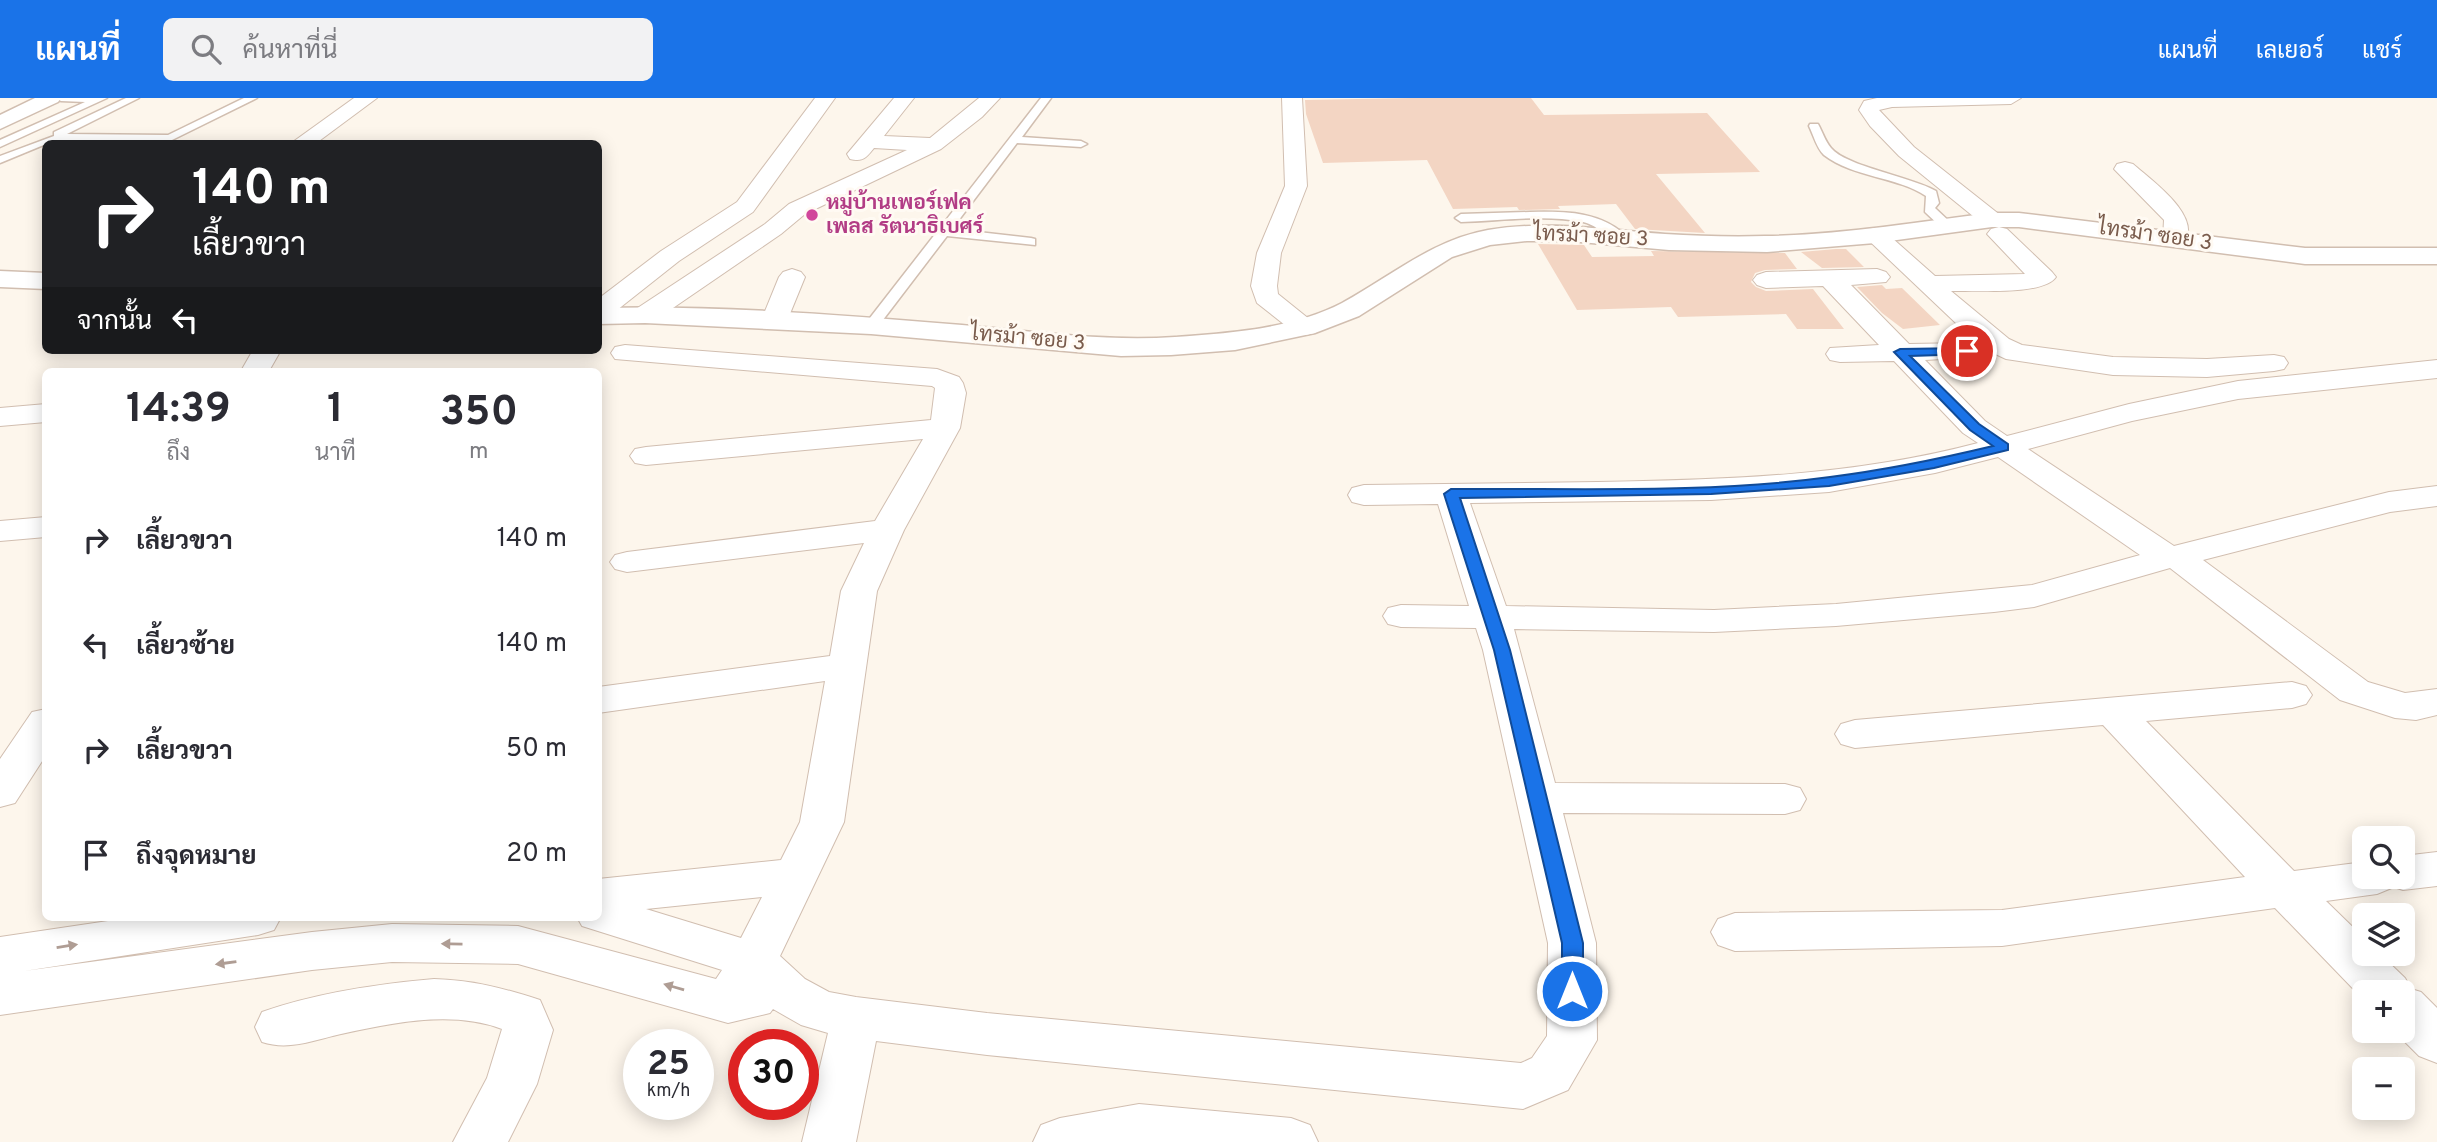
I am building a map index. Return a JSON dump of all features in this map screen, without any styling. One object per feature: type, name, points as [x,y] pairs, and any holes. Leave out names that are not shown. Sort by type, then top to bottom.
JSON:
[{"type":"street","points":[[0,122],[51,98]]},
{"type":"street","points":[[306,140],[367,98]]},
{"type":"street","points":[[602,311],[670,256],[745,208],[825,98]]},
{"type":"street","points":[[848,166],[904,98]]},
{"type":"street","points":[[1292,98],[1296,186],[1269,253],[1264,286],[1266,296],[1305,327]]},
{"type":"street","points":[[1927,284],[2035,281],[2043,277],[1996,227],[1872,118],[1869,110],[1871,105],[1881,100],[2011,98]]},
{"type":"street","points":[[645,315],[773,229],[797,209],[934,145],[999,102]]},
{"type":"street","points":[[773,229],[817,218],[958,149],[983,131],[999,102]]},
{"type":"street","points":[[869,142],[934,145],[958,149]]},
{"type":"street","points":[[2125,169],[2163,203],[2176,220],[2175,239]]},
{"type":"street","name":"ไทรม้า ซอย 3","points":[[602,314],[871,326],[1121,347],[1235,341],[1305,327],[1349,310],[1443,251],[1486,238],[1527,233],[1752,244],[1875,235],[1947,226],[2093,228],[2305,256],[2437,256]]},
{"type":"street","points":[[1875,235],[1927,284],[1999,345],[2016,353],[2113,366],[2207,368],[2437,349]]},
{"type":"street","points":[[1766,280],[1877,277]]},
{"type":"street","points":[[774,321],[792,278]]},
{"type":"street","points":[[1829,278],[1975,427],[2172,557],[2354,691],[2378,701],[2402,706],[2428,706],[2437,702]]},
{"type":"street","points":[[0,279],[42,281]]},
{"type":"street","points":[[1840,354],[1967,351]]},
{"type":"street","points":[[0,995],[312,951],[392,943],[518,945],[728,1003],[771,977],[794,876],[822,822],[859,590],[887,530],[945,428],[951,393],[949,383],[937,378],[625,353]]},
{"type":"street","points":[[1364,495],[1711,490],[1829,482],[1934,464],[2129,413],[2238,390],[2437,369]]},
{"type":"street","points":[[4,421],[42,414]]},
{"type":"street","points":[[646,456],[945,428]]},
{"type":"street","points":[[602,914],[771,977],[819,1010],[856,1018],[1000,1036],[1522,1086],[1550,1074],[1572,1040],[1572,943],[1492,618],[1451,494]]},
{"type":"street","points":[[1401,616],[1714,621],[1994,601],[2034,596],[2172,557],[2389,502],[2437,496]]},
{"type":"street","points":[[0,531],[42,527]]},
{"type":"street","points":[[627,562],[887,530]]},
{"type":"street","points":[[602,699],[846,666]]},
{"type":"street","points":[[1855,734],[2292,695]]},
{"type":"street","points":[[2112,710],[2284,890],[2376,980]]},
{"type":"street","points":[[0,792],[42,728]]},
{"type":"street","points":[[1537,798],[1785,799]]},
{"type":"street","points":[[2415,872],[2437,869]]},
{"type":"street","points":[[602,897],[794,876]]},
{"type":"street","points":[[1735,932],[2002,928],[2352,880]]},
{"type":"street","points":[[0,956],[232,921]]},
{"type":"street","points":[[280,1027],[432,998],[461,998],[489,1003],[522,1015],[528,1030],[511,1084],[480,1142]]},
{"type":"street","points":[[829,1142],[856,1018]]},
{"type":"street","points":[[2415,1019],[2437,1041]]},
{"type":"street","points":[[1060,1142],[1139,1128],[1291,1142]]},
{"type":"lane","points":[[61,98],[101,98]]},
{"type":"lane","points":[[0,144],[101,98]]},
{"type":"lane","points":[[46,140],[134,98]]},
{"type":"lane","points":[[49,140],[63,137],[170,138],[252,98]]},
{"type":"lane","points":[[871,326],[1046,98]]},
{"type":"lane","points":[[1814,126],[1826,152],[1870,172],[1916,184],[1932,194],[1933,203],[1929,209],[1947,226]]},
{"type":"lane","points":[[1014,140],[1081,144]]},
{"type":"lane","points":[[0,160],[42,142]]},
{"type":"lane","points":[[1461,218],[1559,216],[1595,221],[1623,239]]},
{"type":"lane","points":[[944,232],[1031,242]]},
{"type":"building","points":[[1531,98],[1544,115],[1707,113],[1760,172],[1656,174],[1705,233],[1635,229],[1616,204],[1558,206],[1560,209],[1453,209],[1427,160],[1323,163],[1306,114],[1305,100]]},
{"type":"building","points":[[1538,244],[1584,245],[1592,257],[1654,256],[1651,251],[1785,253],[1797,269],[1765,270],[1755,273],[1751,282],[1766,291],[1813,289],[1844,329],[1797,329],[1786,314],[1678,317],[1671,307],[1577,310]]},
{"type":"building","points":[[1846,249],[1864,267],[1822,268],[1801,252]]},
{"type":"building","points":[[1882,285],[1886,289],[1902,288],[1940,325],[1903,329],[1882,313],[1857,287]]},
{"type":"place","name":"หมู่บ้านเพอร์เฟค เพลส รัตนาธิเบศร์","points":[[812,215]]},
{"type":"route","points":[[1572,991],[1572,943],[1502,650],[1451,494],[1711,490],[1829,482],[1934,464],[2004,447],[1975,427],[1900,352],[1967,351]]}]
